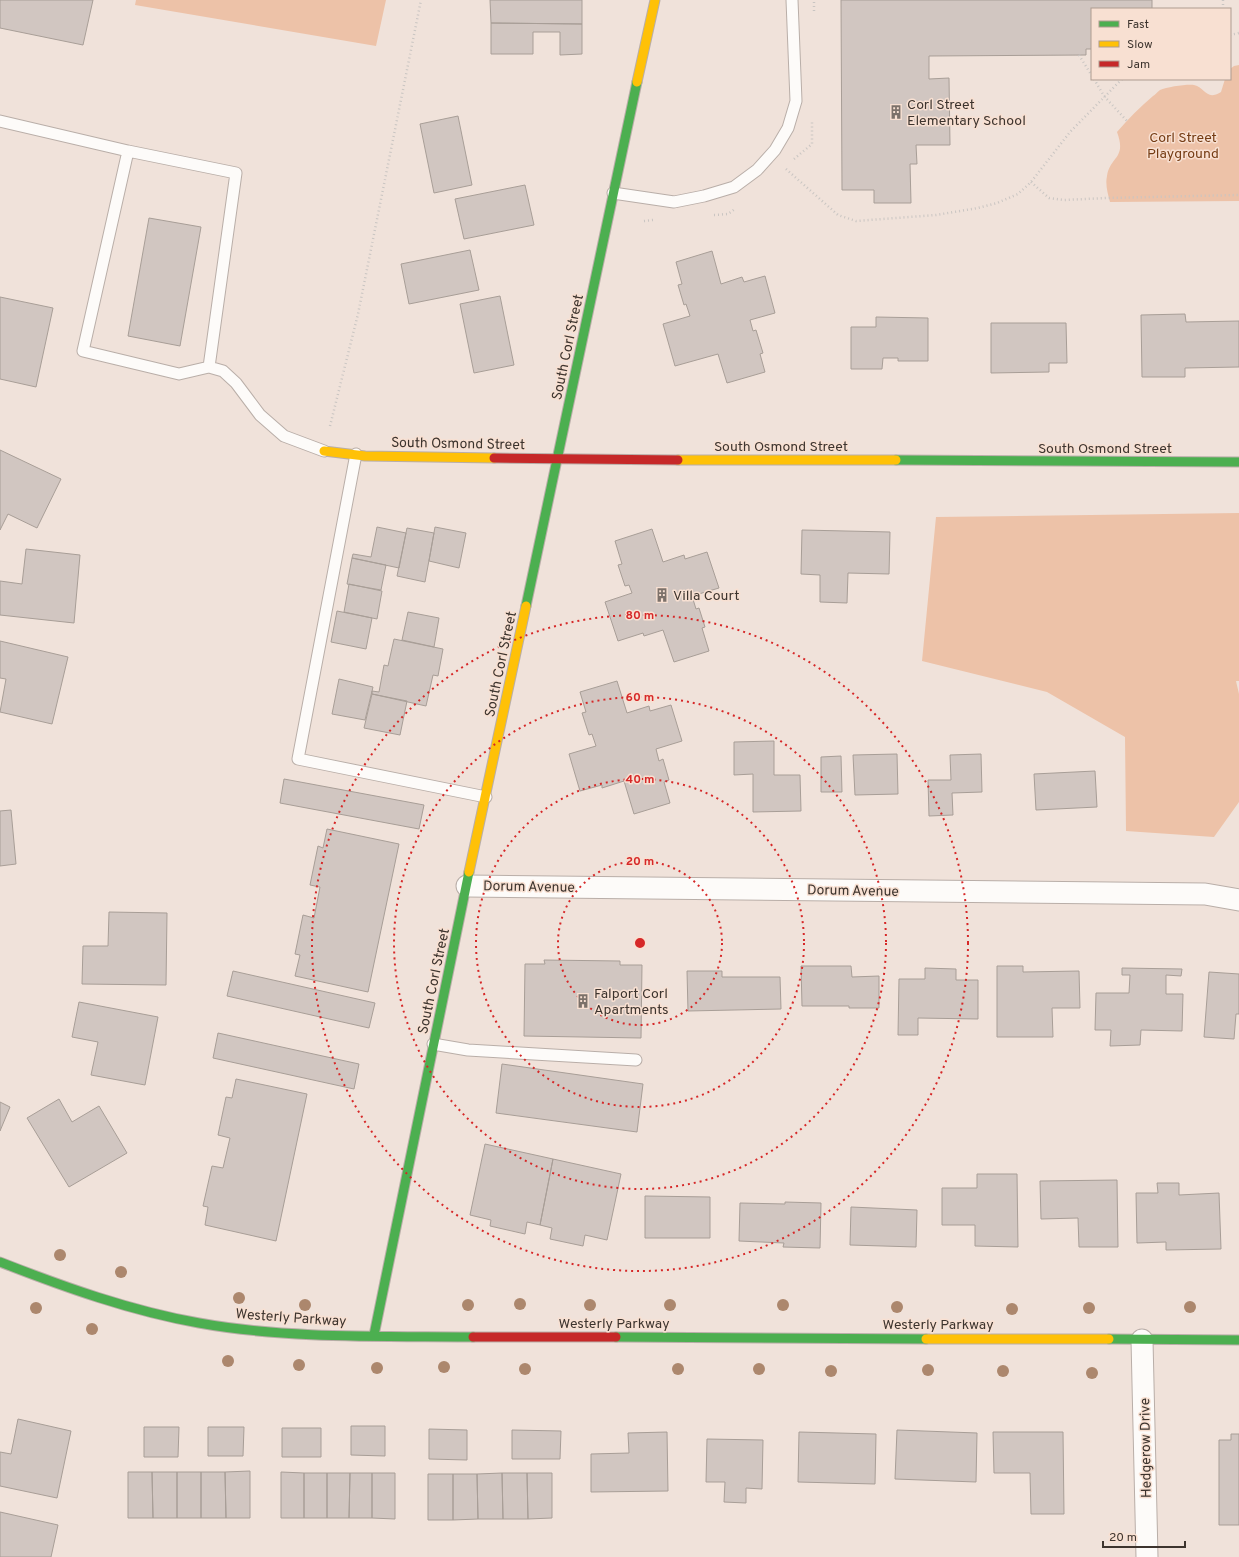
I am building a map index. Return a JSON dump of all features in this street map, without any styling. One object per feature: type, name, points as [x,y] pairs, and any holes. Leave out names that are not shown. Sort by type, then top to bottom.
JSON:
[{"type":"street","name":"South Corl Street","points":[[374,1335],[433,1044],[655,0]]},
{"type":"street","name":"South Osmond Street","points":[[324,451],[356,454],[557,459],[1239,462]]},
{"type":"street","name":"Dorum Avenue","points":[[467,886],[1205,894],[1239,900]]},
{"type":"street","name":"Westerly Parkway","points":[[0,1262],[134,1308],[171,1318],[217,1326],[352,1336],[1239,1340]]},
{"type":"street","name":"Hedgerow Drive","points":[[1142,1340],[1147,1557]]},
{"type":"lane","points":[[613,193],[674,202],[704,196],[734,187],[757,170],[775,150],[788,128],[796,100],[792,0]]},
{"type":"lane","points":[[0,121],[128,151],[236,173],[209,367]]},
{"type":"lane","points":[[128,151],[84,351],[179,374],[209,367],[223,371],[236,383],[260,415],[284,436],[324,451]]},
{"type":"lane","points":[[356,454],[298,759],[486,796]]},
{"type":"lane","points":[[433,1044],[468,1050],[636,1060]]},
{"type":"path","points":[[324,451],[358,314],[420,0]]},
{"type":"path","points":[[1079,55],[1091,74]]},
{"type":"path","points":[[1095,80],[1104,96],[1127,121]]},
{"type":"path","points":[[784,167],[838,215],[856,221],[936,215],[978,208],[997,203],[1018,194],[1031,182],[1070,132],[1121,80]]},
{"type":"path","points":[[1031,182],[1049,198],[1064,200],[1239,195]]},
{"type":"green space","points":[[136,0],[386,0],[376,46],[135,5]]},
{"type":"green space","name":"Corl Street Playground","points":[[1239,65],[1239,201],[1110,202],[1106,179],[1111,164],[1119,153],[1120,141],[1117,132],[1143,104],[1160,90],[1182,85],[1194,85],[1209,95],[1221,92],[1225,80],[1231,80],[1231,68]]},
{"type":"green space","points":[[1239,513],[1239,681],[1236,681],[1239,694],[1239,802],[1214,837],[1126,831],[1125,737],[1047,692],[922,661],[936,517]]},
{"type":"building","points":[[0,0],[93,0],[83,45],[0,28]]},
{"type":"building","points":[[490,0],[582,0],[582,24],[491,23]]},
{"type":"building","name":"Corl Street Elementary School","points":[[841,0],[1152,0],[1152,8],[1091,8],[1091,49],[1086,49],[1086,55],[929,56],[929,79],[949,78],[950,145],[916,145],[917,164],[910,164],[911,203],[874,203],[874,190],[842,190]]},
{"type":"building","points":[[491,23],[582,24],[582,54],[560,55],[560,32],[533,32],[533,54],[491,54]]},
{"type":"building","points":[[458,116],[472,185],[434,193],[420,124]]},
{"type":"building","points":[[525,185],[534,225],[464,239],[455,199]]},
{"type":"building","points":[[149,218],[201,227],[180,346],[128,336]]},
{"type":"building","points":[[470,250],[479,290],[409,304],[401,264]]},
{"type":"building","points":[[712,251],[721,284],[742,277],[744,282],[765,276],[775,313],[750,320],[753,331],[756,330],[763,353],[760,354],[765,372],[727,383],[718,354],[675,366],[663,324],[690,316],[686,304],[684,305],[678,285],[682,284],[676,262]]},
{"type":"building","points":[[500,296],[514,365],[474,373],[460,304]]},
{"type":"building","points":[[0,297],[53,308],[36,387],[0,379]]},
{"type":"building","points":[[1185,314],[1186,322],[1239,321],[1239,367],[1185,368],[1185,377],[1142,377],[1141,315]]},
{"type":"building","points":[[876,317],[928,318],[928,361],[898,361],[898,358],[883,358],[882,369],[851,369],[851,327],[876,327]]},
{"type":"building","points":[[991,323],[1066,323],[1067,363],[1049,363],[1049,372],[991,373]]},
{"type":"building","points":[[0,450],[61,479],[37,528],[8,514],[0,530]]},
{"type":"building","points":[[377,527],[406,533],[399,568],[352,558],[353,554],[371,557]]},
{"type":"building","points":[[435,527],[466,533],[459,568],[429,561]]},
{"type":"building","points":[[407,528],[434,533],[425,582],[397,576]]},
{"type":"building","name":"Villa Court","points":[[652,529],[663,562],[684,555],[685,559],[707,552],[719,588],[692,596],[696,609],[699,608],[705,627],[702,628],[709,651],[674,662],[663,630],[644,636],[643,633],[618,641],[605,602],[632,593],[629,585],[625,586],[618,565],[622,564],[615,541]]},
{"type":"building","points":[[802,530],[890,532],[889,574],[848,573],[847,603],[820,602],[820,575],[801,574]]},
{"type":"building","points":[[26,549],[80,555],[74,623],[0,615],[0,581],[22,584]]},
{"type":"building","points":[[352,558],[386,565],[381,590],[347,584]]},
{"type":"building","points":[[349,584],[382,591],[377,619],[344,612]]},
{"type":"building","points":[[337,611],[372,618],[366,649],[331,642]]},
{"type":"building","points":[[408,612],[439,618],[434,647],[402,640]]},
{"type":"building","points":[[394,639],[443,649],[438,676],[433,675],[426,706],[372,694],[372,691],[379,692],[384,665],[388,666]]},
{"type":"building","points":[[0,641],[68,657],[52,724],[0,712],[6,679],[0,678]]},
{"type":"building","points":[[339,679],[373,687],[365,720],[332,714]]},
{"type":"building","points":[[617,681],[627,713],[649,706],[650,711],[671,705],[682,741],[656,749],[659,761],[663,759],[669,780],[664,782],[670,803],[634,814],[624,781],[602,788],[602,785],[580,791],[569,754],[596,746],[592,734],[589,735],[582,713],[586,712],[580,692]]},
{"type":"building","points":[[372,694],[407,701],[400,735],[364,728]]},
{"type":"building","points":[[774,741],[774,775],[800,775],[801,811],[753,812],[753,774],[734,775],[734,742]]},
{"type":"building","points":[[897,754],[898,794],[855,795],[853,755]]},
{"type":"building","points":[[981,754],[982,792],[952,793],[953,815],[929,816],[928,780],[951,780],[950,755]]},
{"type":"building","points":[[841,756],[842,792],[821,792],[821,757]]},
{"type":"building","points":[[1095,771],[1097,807],[1036,810],[1034,774]]},
{"type":"building","points":[[284,779],[424,805],[419,829],[280,803]]},
{"type":"building","points":[[11,810],[16,864],[0,866],[0,811]]},
{"type":"building","points":[[327,829],[399,844],[368,992],[295,976],[300,955],[295,954],[303,915],[314,918],[320,887],[310,885],[318,846],[323,848]]},
{"type":"building","points":[[109,912],[167,913],[166,985],[82,984],[83,946],[108,946]]},
{"type":"building","name":"Falport Corl Apartments","points":[[544,960],[620,961],[620,965],[642,965],[641,1038],[524,1036],[525,964],[545,964]]},
{"type":"building","points":[[801,966],[851,966],[852,977],[879,976],[879,1008],[849,1008],[849,1006],[802,1006]]},
{"type":"building","points":[[997,966],[1023,966],[1023,972],[1079,971],[1080,1008],[1052,1008],[1053,1037],[997,1037]]},
{"type":"building","points":[[925,968],[956,969],[956,980],[978,980],[978,1019],[918,1018],[918,1035],[898,1035],[899,979],[925,979]]},
{"type":"building","points":[[1122,968],[1182,969],[1181,976],[1166,975],[1166,994],[1183,994],[1182,1031],[1141,1030],[1140,1045],[1110,1046],[1111,1030],[1095,1030],[1096,993],[1129,993],[1130,975],[1122,975]]},
{"type":"building","points":[[233,971],[375,1003],[369,1028],[227,996]]},
{"type":"building","points":[[687,971],[722,971],[722,977],[780,977],[781,1009],[688,1011]]},
{"type":"building","points":[[1209,972],[1239,974],[1239,1014],[1236,1014],[1234,1039],[1204,1037]]},
{"type":"building","points":[[79,1002],[158,1017],[145,1085],[91,1075],[98,1042],[72,1037]]},
{"type":"building","points":[[218,1033],[359,1064],[354,1089],[213,1058]]},
{"type":"building","points":[[502,1064],[643,1084],[637,1132],[496,1113]]},
{"type":"building","points":[[236,1079],[307,1094],[276,1241],[205,1225],[208,1207],[203,1206],[212,1166],[223,1168],[230,1138],[218,1135],[226,1097],[232,1098]]},
{"type":"building","points":[[59,1099],[72,1122],[99,1106],[127,1153],[69,1187],[27,1118]]},
{"type":"building","points":[[0,1102],[10,1107],[0,1131]]},
{"type":"building","points":[[485,1144],[553,1159],[540,1225],[527,1222],[525,1234],[490,1226],[491,1220],[470,1215]]},
{"type":"building","points":[[553,1159],[621,1174],[607,1240],[585,1235],[583,1246],[550,1239],[552,1228],[540,1225]]},
{"type":"building","points":[[977,1174],[1017,1174],[1018,1247],[975,1246],[975,1225],[942,1225],[942,1188],[977,1188]]},
{"type":"building","points":[[1117,1180],[1118,1247],[1079,1247],[1078,1218],[1041,1219],[1040,1181]]},
{"type":"building","points":[[1157,1183],[1179,1183],[1179,1195],[1219,1193],[1221,1249],[1166,1250],[1166,1242],[1137,1243],[1136,1193],[1158,1193]]},
{"type":"building","points":[[645,1196],[710,1197],[710,1238],[645,1238]]},
{"type":"building","points":[[785,1202],[821,1203],[820,1248],[783,1247],[784,1243],[739,1241],[740,1203],[785,1204]]},
{"type":"building","points":[[851,1207],[917,1210],[916,1247],[850,1245]]},
{"type":"building","points":[[18,1419],[71,1431],[57,1498],[0,1486],[0,1452],[11,1454]]},
{"type":"building","points":[[351,1426],[385,1426],[385,1456],[351,1455]]},
{"type":"building","points":[[144,1427],[179,1427],[178,1457],[144,1457]]},
{"type":"building","points":[[208,1427],[244,1427],[243,1456],[208,1456]]},
{"type":"building","points":[[282,1428],[321,1428],[321,1457],[282,1457]]},
{"type":"building","points":[[429,1429],[467,1430],[467,1460],[429,1459]]},
{"type":"building","points":[[512,1430],[561,1431],[560,1459],[512,1459]]},
{"type":"building","points":[[897,1430],[977,1433],[976,1482],[895,1479]]},
{"type":"building","points":[[667,1432],[668,1491],[591,1492],[591,1454],[629,1453],[628,1433]]},
{"type":"building","points":[[799,1432],[876,1434],[875,1484],[798,1482]]},
{"type":"building","points":[[993,1432],[1063,1432],[1064,1514],[1031,1514],[1030,1473],[994,1473]]},
{"type":"building","points":[[1231,1434],[1239,1434],[1239,1525],[1219,1525],[1219,1440],[1231,1440]]},
{"type":"building","points":[[707,1439],[763,1440],[762,1489],[746,1488],[746,1503],[724,1502],[725,1482],[706,1482]]},
{"type":"building","points":[[250,1471],[250,1518],[226,1518],[225,1472]]},
{"type":"building","points":[[128,1472],[152,1472],[153,1518],[128,1518]]},
{"type":"building","points":[[152,1472],[177,1472],[177,1518],[153,1518]]},
{"type":"building","points":[[177,1472],[201,1472],[201,1518],[177,1518]]},
{"type":"building","points":[[201,1472],[225,1472],[226,1518],[201,1518]]},
{"type":"building","points":[[281,1472],[304,1473],[304,1518],[281,1518]]},
{"type":"building","points":[[304,1473],[327,1473],[327,1518],[304,1518]]},
{"type":"building","points":[[327,1473],[350,1473],[349,1518],[327,1518]]},
{"type":"building","points":[[350,1473],[372,1473],[372,1518],[349,1518]]},
{"type":"building","points":[[372,1473],[395,1473],[395,1519],[372,1518]]},
{"type":"building","points":[[502,1473],[527,1473],[528,1519],[503,1519]]},
{"type":"building","points":[[502,1473],[503,1519],[478,1519],[477,1474]]},
{"type":"building","points":[[527,1473],[552,1473],[552,1518],[528,1519]]},
{"type":"building","points":[[428,1474],[453,1474],[453,1520],[428,1520]]},
{"type":"building","points":[[453,1474],[477,1474],[478,1519],[453,1520]]},
{"type":"building","points":[[0,1512],[58,1525],[51,1557],[0,1557]]},
{"type":"traffic: fast","points":[[526,606],[637,82]]},
{"type":"traffic: fast","points":[[896,460],[1239,462]]},
{"type":"traffic: fast","points":[[374,1335],[469,872]]},
{"type":"traffic: fast","points":[[0,1262],[123,1305],[199,1323],[266,1332],[336,1336],[473,1337]]},
{"type":"traffic: fast","points":[[616,1337],[926,1339]]},
{"type":"traffic: fast","points":[[1109,1339],[1239,1340]]},
{"type":"traffic: slow","points":[[637,82],[655,0]]},
{"type":"traffic: slow","points":[[324,451],[365,456],[494,458]]},
{"type":"traffic: slow","points":[[678,460],[896,460]]},
{"type":"traffic: slow","points":[[469,872],[526,606]]},
{"type":"traffic: slow","points":[[926,1339],[1109,1339]]},
{"type":"traffic: jam","points":[[494,458],[678,460]]},
{"type":"traffic: jam","points":[[473,1337],[616,1337]]},
{"type":"place","name":"Corl Street Elementary School","points":[[896,112]]},
{"type":"place","name":"Villa Court","points":[[662,595]]},
{"type":"place","name":"Falport Corl Apartments","points":[[583,1001]]}]
